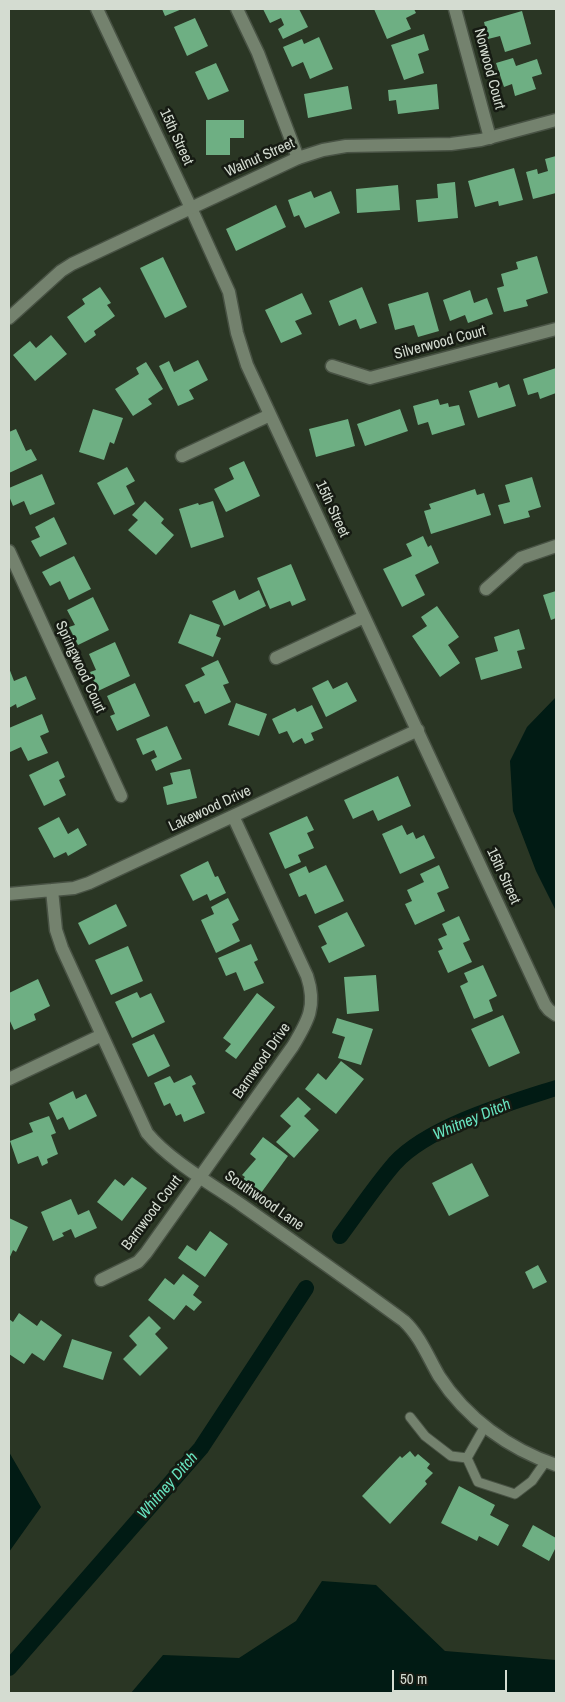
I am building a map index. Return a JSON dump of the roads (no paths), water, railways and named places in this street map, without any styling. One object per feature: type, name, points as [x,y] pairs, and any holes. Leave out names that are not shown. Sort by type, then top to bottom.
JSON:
[{"type":"street","name":"15th Street","points":[[98,9],[229,292],[241,349],[270,415],[545,1005],[556,1015]]},
{"type":"street","points":[[237,9],[258,53],[298,158]]},
{"type":"street","name":"Norwood Court","points":[[455,9],[490,138]]},
{"type":"street","name":"Walnut Street","points":[[9,318],[61,271],[72,264],[298,158],[323,150],[346,146],[451,144],[490,138],[556,120]]},
{"type":"street","name":"Silverwood Court","points":[[332,366],[370,378],[556,329]]},
{"type":"street","points":[[182,456],[270,415]]},
{"type":"street","points":[[486,589],[521,558],[556,546]]},
{"type":"street","name":"Springwood Court","points":[[9,551],[122,796]]},
{"type":"street","points":[[276,658],[364,617]]},
{"type":"street","name":"Lakewood Drive","points":[[9,894],[74,888],[89,883],[418,730]]},
{"type":"street","name":"Barnwood Drive","points":[[200,1176],[293,1046],[307,1023],[311,1007],[307,976],[233,816]]},
{"type":"street","name":"Southwood Lane","points":[[52,890],[56,930],[62,948],[147,1133],[164,1150],[404,1321],[415,1332],[444,1382],[459,1402],[485,1426],[514,1446],[551,1463]]},
{"type":"street","points":[[9,1078],[102,1035]]},
{"type":"street","name":"Barnwood Court","points":[[101,1280],[138,1262],[200,1176]]},
{"type":"lane","points":[[410,1416],[425,1436],[451,1456],[466,1458]]},
{"type":"lane","points":[[466,1458],[485,1426]]},
{"type":"lane","points":[[466,1458],[478,1482],[515,1494],[551,1463]]},
{"type":"water","points":[[556,697],[556,911],[536,871],[513,811],[510,761],[527,727]]},
{"type":"water","points":[[9,1452],[41,1507],[9,1552]]},
{"type":"water","points":[[322,1581],[376,1585],[445,1651],[556,1660],[556,1693],[131,1693],[163,1655],[239,1658],[296,1621]]},
{"type":"waterway","name":"Whitney Ditch","points":[[340,1236],[395,1163],[410,1150],[448,1127],[471,1117],[556,1088]]},
{"type":"waterway","name":"Whitney Ditch","points":[[9,1668],[201,1448],[306,1288]]}]
